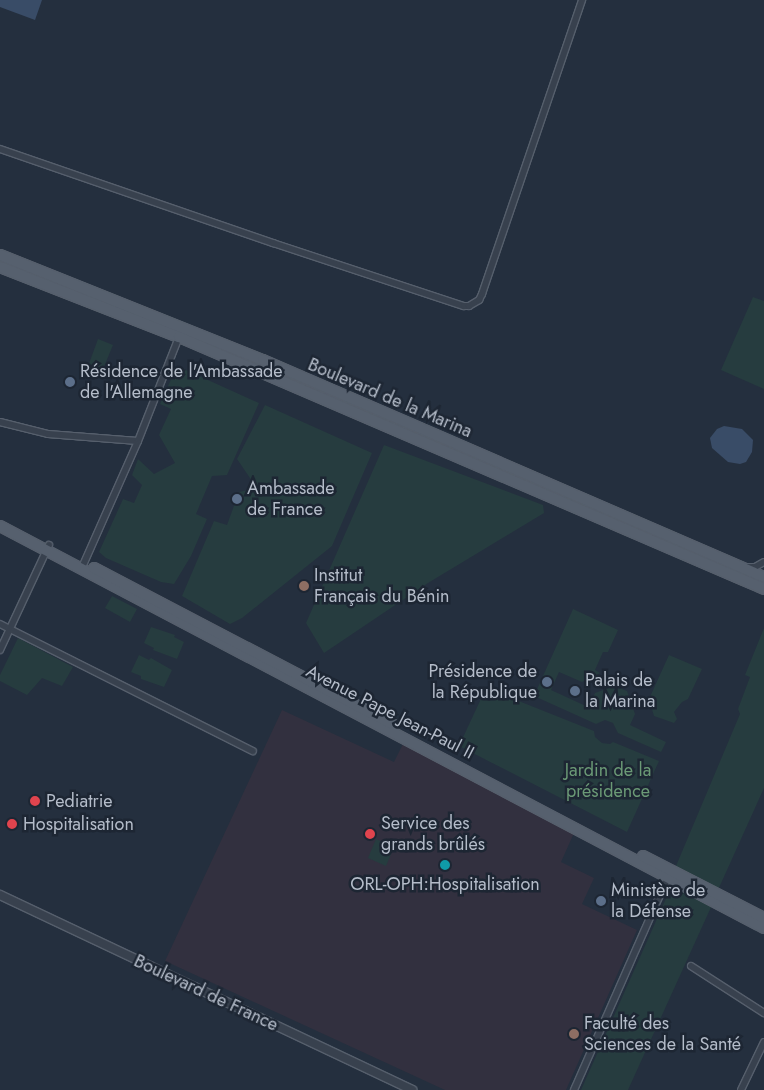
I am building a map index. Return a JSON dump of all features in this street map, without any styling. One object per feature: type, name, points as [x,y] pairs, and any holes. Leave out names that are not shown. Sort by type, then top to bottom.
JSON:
[{"type":"main road","name":"Boulevard de la Marina","points":[[0,255],[263,360],[574,501],[596,516],[764,589]]},
{"type":"main road","name":"Boulevard de la Marina","points":[[0,267],[180,337],[574,501],[604,508],[764,577]]},
{"type":"main road","points":[[596,516],[604,508]]},
{"type":"main road","name":"Avenue Pape Jean-Paul II","points":[[0,519],[48,548],[670,873],[764,918]]},
{"type":"main road","name":"Avenue Pape Jean-Paul II","points":[[0,526],[84,563],[340,700]]},
{"type":"main road","name":"Avenue Pape Jean-Paul II","points":[[670,873],[764,928]]},
{"type":"street","points":[[0,149],[264,240],[464,306],[470,306],[479,300],[482,294],[582,0]]},
{"type":"street","points":[[84,563],[138,441],[180,337]]},
{"type":"street","points":[[0,422],[48,434],[138,441]]},
{"type":"street","points":[[0,650],[48,548]]},
{"type":"street","points":[[740,566],[755,568],[764,562]]},
{"type":"street","points":[[0,624],[253,751]]},
{"type":"street","points":[[574,1090],[670,873]]},
{"type":"street","name":"Boulevard de France","points":[[0,895],[412,1090]]},
{"type":"street","points":[[691,966],[764,1013]]},
{"type":"street","points":[[741,1090],[764,1042]]},
{"type":"shaded area","points":[[282,710],[394,762],[403,744],[473,777],[574,833],[561,862],[594,878],[582,904],[637,930],[566,1090],[445,1090],[165,961]]},
{"type":"green space","points":[[753,297],[764,301],[764,389],[721,370]]},
{"type":"green space","points":[[98,339],[113,345],[101,374],[87,369]]},
{"type":"green space","points":[[177,366],[259,403],[227,475],[212,476],[196,514],[207,519],[191,556],[174,584],[161,582],[106,558],[99,552],[123,499],[134,503],[142,485],[132,475],[138,459],[154,474],[175,463],[159,435],[171,409],[160,404]]},
{"type":"green space","points":[[265,405],[372,453],[332,546],[242,618],[230,624],[182,596],[214,521],[227,525],[239,492],[248,490],[252,485],[252,481],[237,459]]},
{"type":"green space","points":[[384,445],[543,505],[544,513],[428,583],[324,653],[306,623]]},
{"type":"green space","points":[[112,596],[137,609],[130,622],[105,608]]},
{"type":"green space","points":[[573,609],[618,630],[608,652],[603,652],[595,670],[600,673],[582,682],[559,672],[551,690],[588,707],[595,693],[614,686],[627,691],[635,714],[630,725],[666,742],[661,752],[618,733],[613,723],[605,720],[596,724],[534,696]]},
{"type":"green space","points":[[151,627],[175,635],[174,637],[184,642],[177,659],[153,650],[154,648],[144,643]]},
{"type":"green space","points":[[764,628],[764,788],[718,890],[676,866],[740,714],[738,709],[750,677],[745,675]]},
{"type":"green space","points":[[18,638],[73,667],[62,686],[42,678],[27,695],[0,681],[0,675]]},
{"type":"green space","points":[[139,655],[149,660],[151,658],[172,670],[164,687],[141,679],[141,676],[131,672]]},
{"type":"green space","points":[[669,655],[702,669],[688,699],[682,702],[674,712],[677,719],[674,723],[654,716],[649,699]]},
{"type":"green space","name":"Jardin de la présidence","points":[[486,688],[594,731],[595,737],[602,743],[610,744],[613,742],[659,761],[627,832],[459,746]]},
{"type":"green space","points":[[376,839],[394,847],[386,866],[368,858]]},
{"type":"green space","points":[[672,885],[712,905],[628,1090],[581,1090]]},
{"type":"water","points":[[0,0],[42,0],[35,20],[0,7]]},
{"type":"water","points":[[724,426],[742,429],[753,440],[752,452],[746,462],[740,464],[728,462],[712,448],[710,438],[717,429]]},
{"type":"place","name":"Résidence de l'Ambassade de l'Allemagne","points":[[70,382]]},
{"type":"place","name":"Ambassade de France","points":[[237,499]]},
{"type":"place","name":"Institut Français du Bénin","points":[[304,586]]},
{"type":"place","name":"Présidence de la République","points":[[547,682]]},
{"type":"place","name":"Palais de la Marina","points":[[575,691]]},
{"type":"place","name":"Pediatrie","points":[[35,801]]},
{"type":"place","name":"Hospitalisation","points":[[12,824]]},
{"type":"place","name":"Service des grands brûlés","points":[[370,834]]},
{"type":"place","name":"ORL-OPH:Hospitalisation","points":[[445,865]]},
{"type":"place","name":"Ministère de la Défense","points":[[601,901]]},
{"type":"place","name":"Faculté des Sciences de la Santé","points":[[574,1034]]}]
